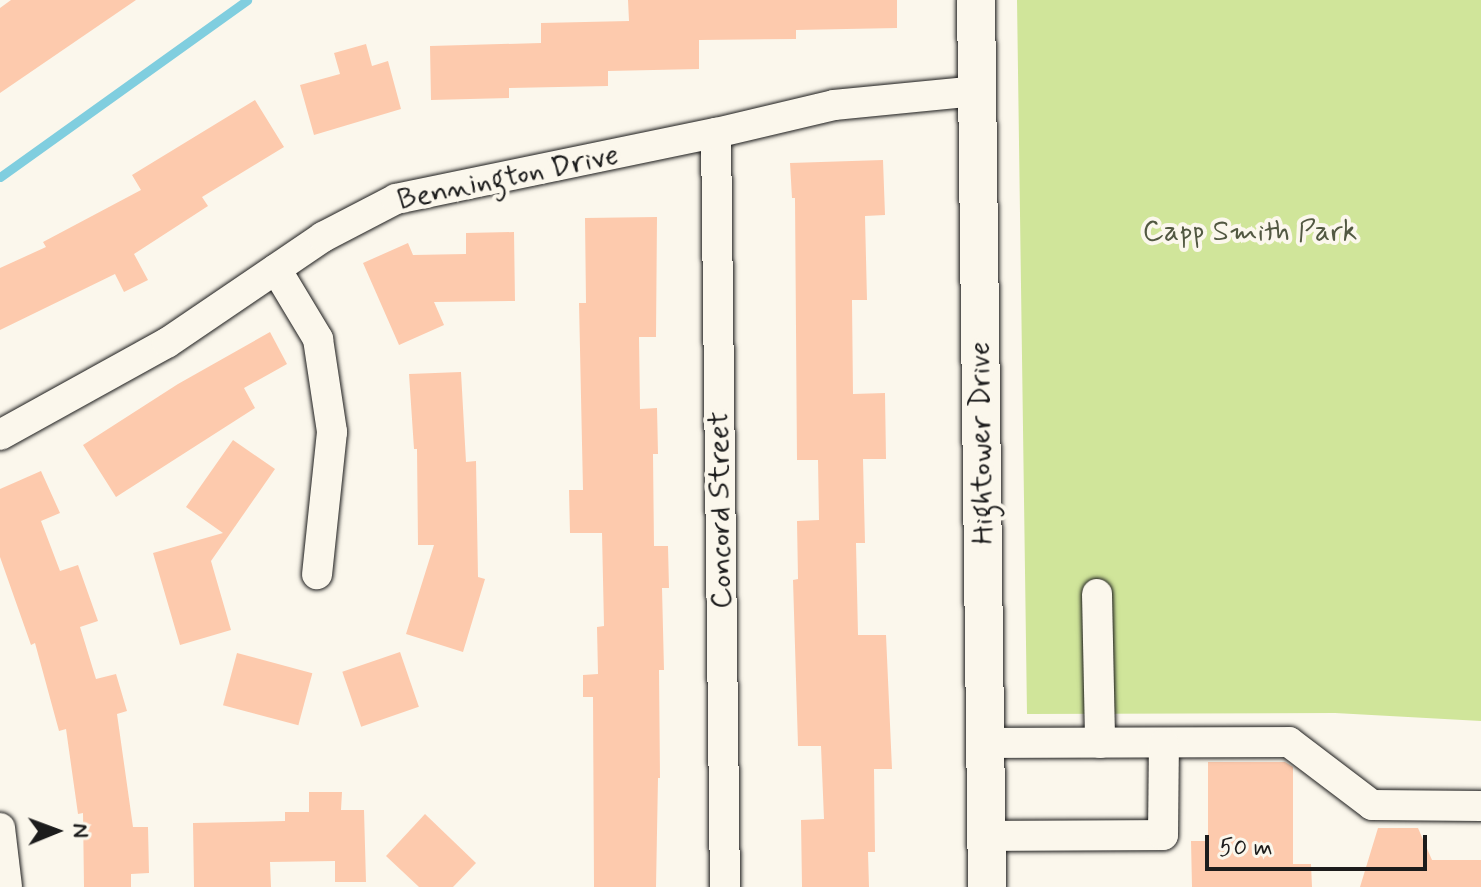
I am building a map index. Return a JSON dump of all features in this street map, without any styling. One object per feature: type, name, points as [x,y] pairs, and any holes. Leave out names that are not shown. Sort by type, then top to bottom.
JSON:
[{"type":"main road","name":"Hightower Drive","points":[[976,0],[987,887]]},
{"type":"street","name":"Bennington Drive","points":[[0,435],[167,343],[323,237],[396,199],[716,133],[834,105],[978,91]]},
{"type":"street","name":"Concord Street","points":[[716,133],[725,887]]},
{"type":"street","points":[[276,269],[318,339],[332,432],[317,574]]},
{"type":"street","points":[[1097,594],[1100,743]]},
{"type":"street","points":[[985,743],[1289,742],[1372,805],[1481,806]]},
{"type":"street","points":[[987,836],[1163,835],[1164,744]]},
{"type":"street","points":[[0,828],[7,887]]},
{"type":"green space","name":"Capp Smith Park","points":[[1017,0],[1481,0],[1481,721],[1335,713],[1027,714]]},
{"type":"building","points":[[11,0],[136,0],[0,93],[0,8]]},
{"type":"building","points":[[628,0],[897,0],[897,28],[796,30],[796,39],[699,40],[699,69],[608,71],[608,86],[509,88],[509,98],[431,100],[430,46],[541,43],[541,23],[629,21]]},
{"type":"building","points":[[366,44],[372,66],[388,61],[401,109],[314,135],[300,85],[340,74],[334,53]]},
{"type":"building","points":[[255,100],[284,147],[202,197],[208,206],[134,254],[148,280],[124,292],[115,274],[0,330],[0,268],[46,247],[43,242],[141,190],[132,175]]},
{"type":"building","points":[[883,160],[885,215],[865,216],[867,300],[852,300],[853,394],[885,393],[886,459],[863,459],[865,543],[856,543],[858,635],[886,635],[892,769],[874,769],[875,852],[868,852],[869,887],[802,887],[801,820],[824,819],[821,746],[798,746],[793,580],[798,579],[797,521],[819,520],[818,460],[797,460],[795,198],[792,198],[790,163]]},
{"type":"building","points":[[657,217],[656,337],[639,337],[640,409],[657,408],[658,454],[653,454],[654,546],[668,546],[669,588],[662,588],[664,670],[659,670],[660,778],[656,887],[594,887],[593,697],[583,697],[583,675],[598,674],[597,627],[604,626],[602,533],[570,533],[569,490],[583,490],[579,303],[586,303],[585,218]]},
{"type":"building","points":[[514,232],[515,301],[434,302],[444,325],[399,345],[363,263],[408,243],[413,255],[466,254],[466,233]]},
{"type":"building","points":[[270,332],[287,364],[244,388],[255,408],[116,497],[83,445],[178,384]]},
{"type":"building","points":[[461,372],[466,462],[476,461],[478,577],[485,579],[463,652],[406,634],[434,545],[418,545],[417,449],[414,449],[409,374]]},
{"type":"building","points":[[233,440],[275,469],[211,561],[231,630],[180,645],[153,553],[223,533],[186,507]]},
{"type":"building","points":[[41,471],[60,513],[41,521],[60,571],[78,565],[98,621],[80,627],[96,679],[116,674],[127,711],[117,714],[133,827],[148,827],[149,873],[131,874],[131,887],[84,887],[83,813],[78,814],[66,729],[59,731],[35,643],[31,645],[0,557],[0,489]]},
{"type":"building","points":[[400,652],[419,707],[361,727],[342,672]]},
{"type":"building","points":[[237,653],[312,673],[298,725],[223,705]]},
{"type":"building","points":[[1208,762],[1285,762],[1293,767],[1293,864],[1311,864],[1312,887],[1192,887],[1191,841],[1208,841]]},
{"type":"building","points":[[309,792],[342,792],[341,810],[364,810],[366,882],[335,882],[335,861],[270,862],[271,887],[194,887],[193,823],[285,821],[285,812],[309,812]]},
{"type":"building","points":[[425,814],[476,863],[453,887],[419,887],[386,856]]},
{"type":"building","points":[[1378,828],[1418,828],[1432,860],[1481,860],[1481,887],[1360,887]]},
{"type":"waterway","points":[[0,177],[247,0]]}]
